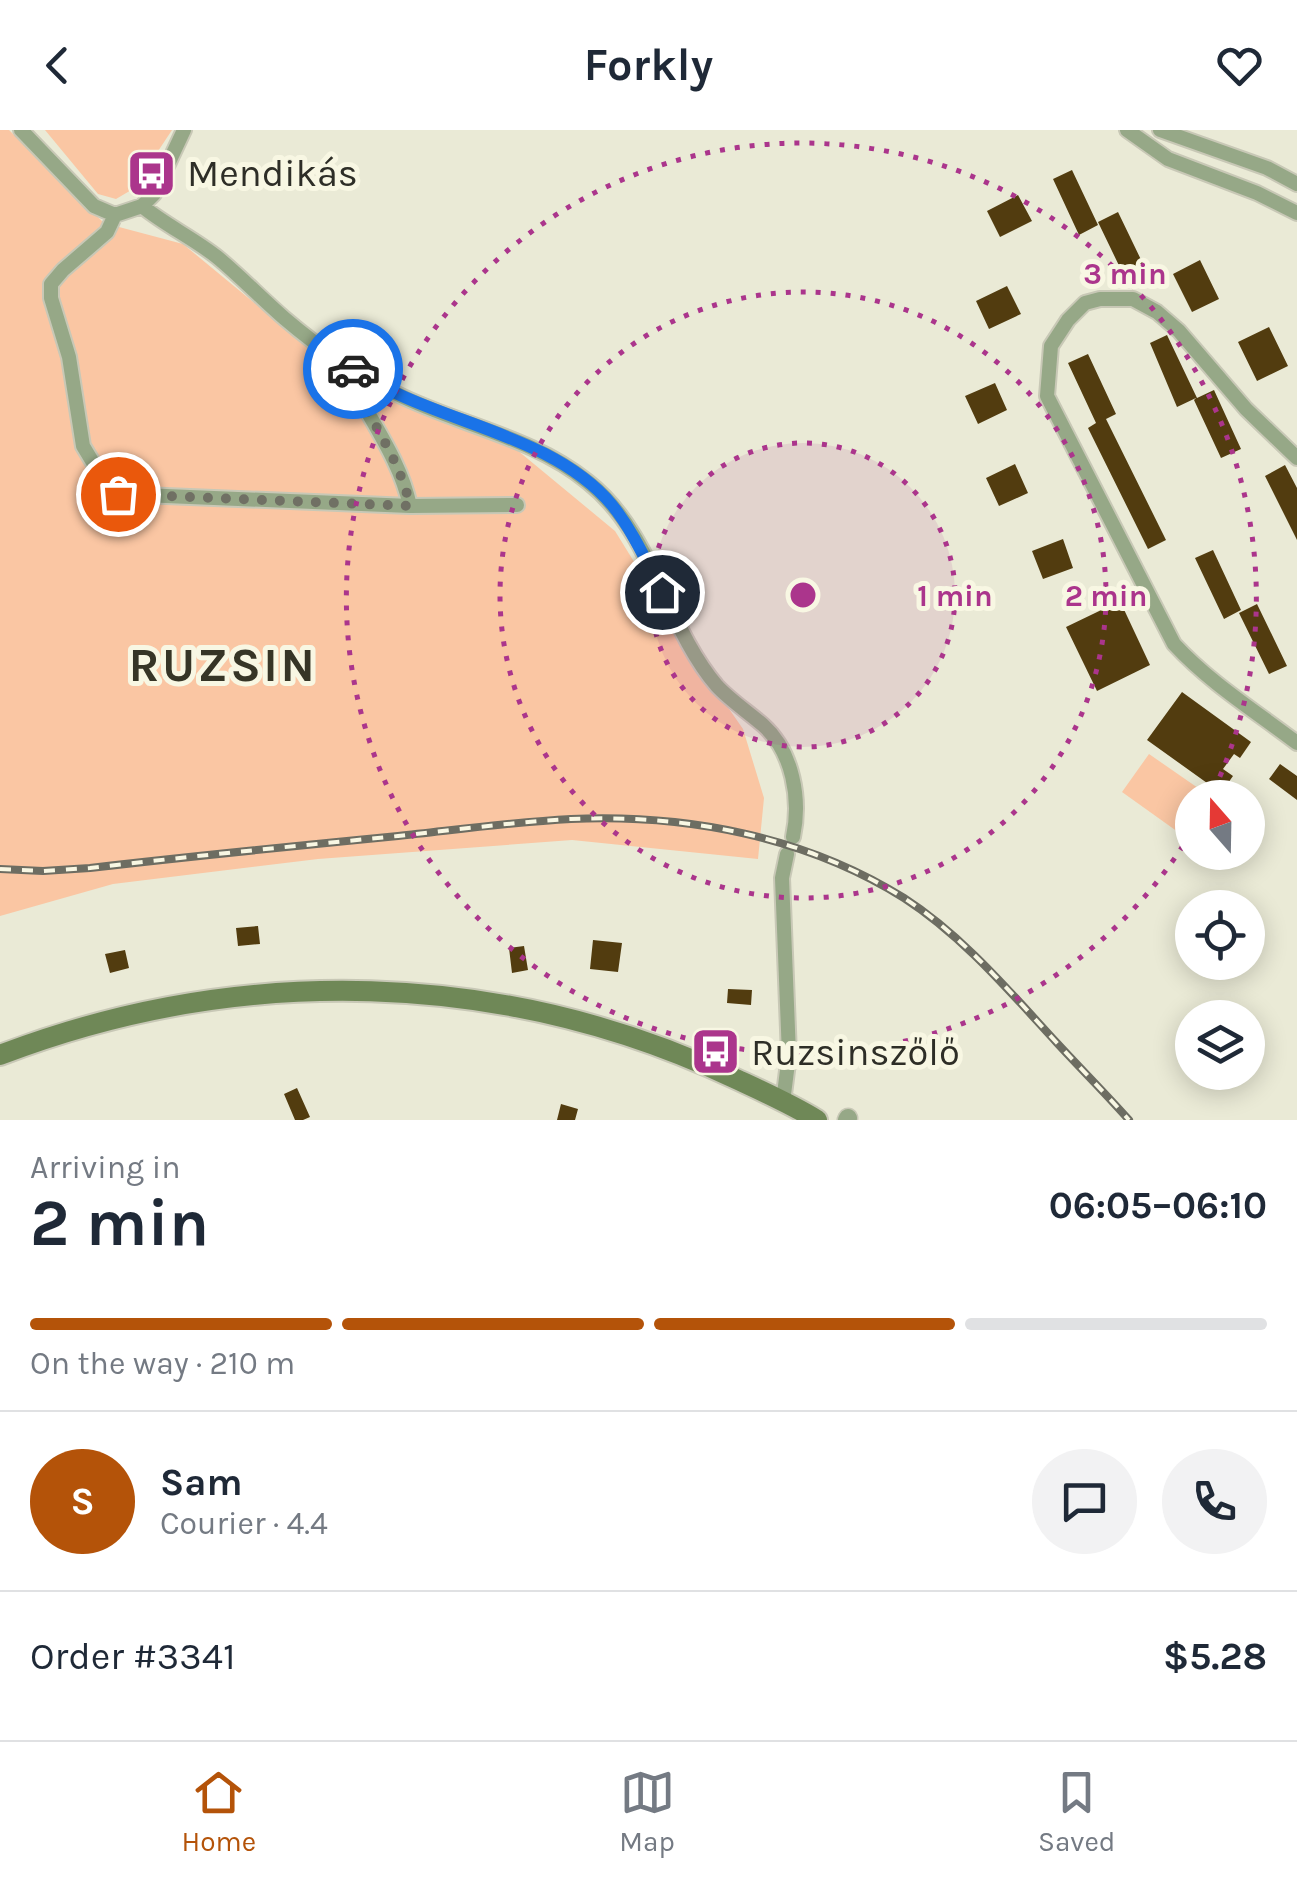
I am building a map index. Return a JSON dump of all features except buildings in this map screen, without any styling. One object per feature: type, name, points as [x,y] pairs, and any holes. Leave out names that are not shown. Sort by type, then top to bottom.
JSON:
[{"type":"main road","points":[[0,1055],[68,1030],[140,1012],[213,1000],[306,990],[394,991],[542,1012],[622,1033],[681,1054],[818,1120]]},
{"type":"street","points":[[20,130],[94,206],[115,216]]},
{"type":"street","points":[[184,130],[154,194],[142,206],[115,216],[107,232],[51,284],[83,446],[106,484],[118,494],[410,506],[517,505]]},
{"type":"street","points":[[1128,130],[1168,159],[1257,193],[1297,214]]},
{"type":"street","points":[[1160,130],[1268,168],[1297,184]]},
{"type":"street","points":[[142,206],[218,258],[342,362],[398,394],[546,454],[589,482],[612,505],[634,538],[691,647],[718,686],[768,728],[783,753],[796,786],[793,837]]},
{"type":"street","points":[[1297,458],[1246,408],[1178,331],[1157,312],[1132,300],[1100,298],[1085,303],[1051,346],[1048,396],[1174,644],[1204,673],[1297,742]]},
{"type":"street","points":[[342,362],[406,486],[410,506]]},
{"type":"street","points":[[784,1102],[789,1055],[782,878],[788,854]]},
{"type":"shaded area","points":[[0,130],[9,130],[104,223],[183,244],[286,329],[394,398],[499,435],[615,531],[743,729],[764,798],[758,859],[572,840],[318,859],[113,884],[0,916]]},
{"type":"shaded area","points":[[45,130],[172,130],[133,189],[116,199],[98,194]]},
{"type":"shaded area","points":[[1149,754],[1186,780],[1175,780],[1175,830],[1122,792]]},
{"type":"railway","points":[[0,869],[90,868],[571,819],[658,821],[744,833],[826,859],[866,877],[926,913],[985,966],[1129,1120]]},
{"type":"way so far","points":[[118,494],[410,506],[406,486],[342,362],[353,369]]},
{"type":"place","name":"Mendikás","points":[[152,173]]},
{"type":"place","name":"Ruzsinszőlő","points":[[716,1052]]},
{"type":"district","name":"RUZSIN","points":[[223,664]]},
{"type":"route","points":[[353,369],[398,394],[546,454],[589,482],[612,505],[634,538],[662,592]]}]
